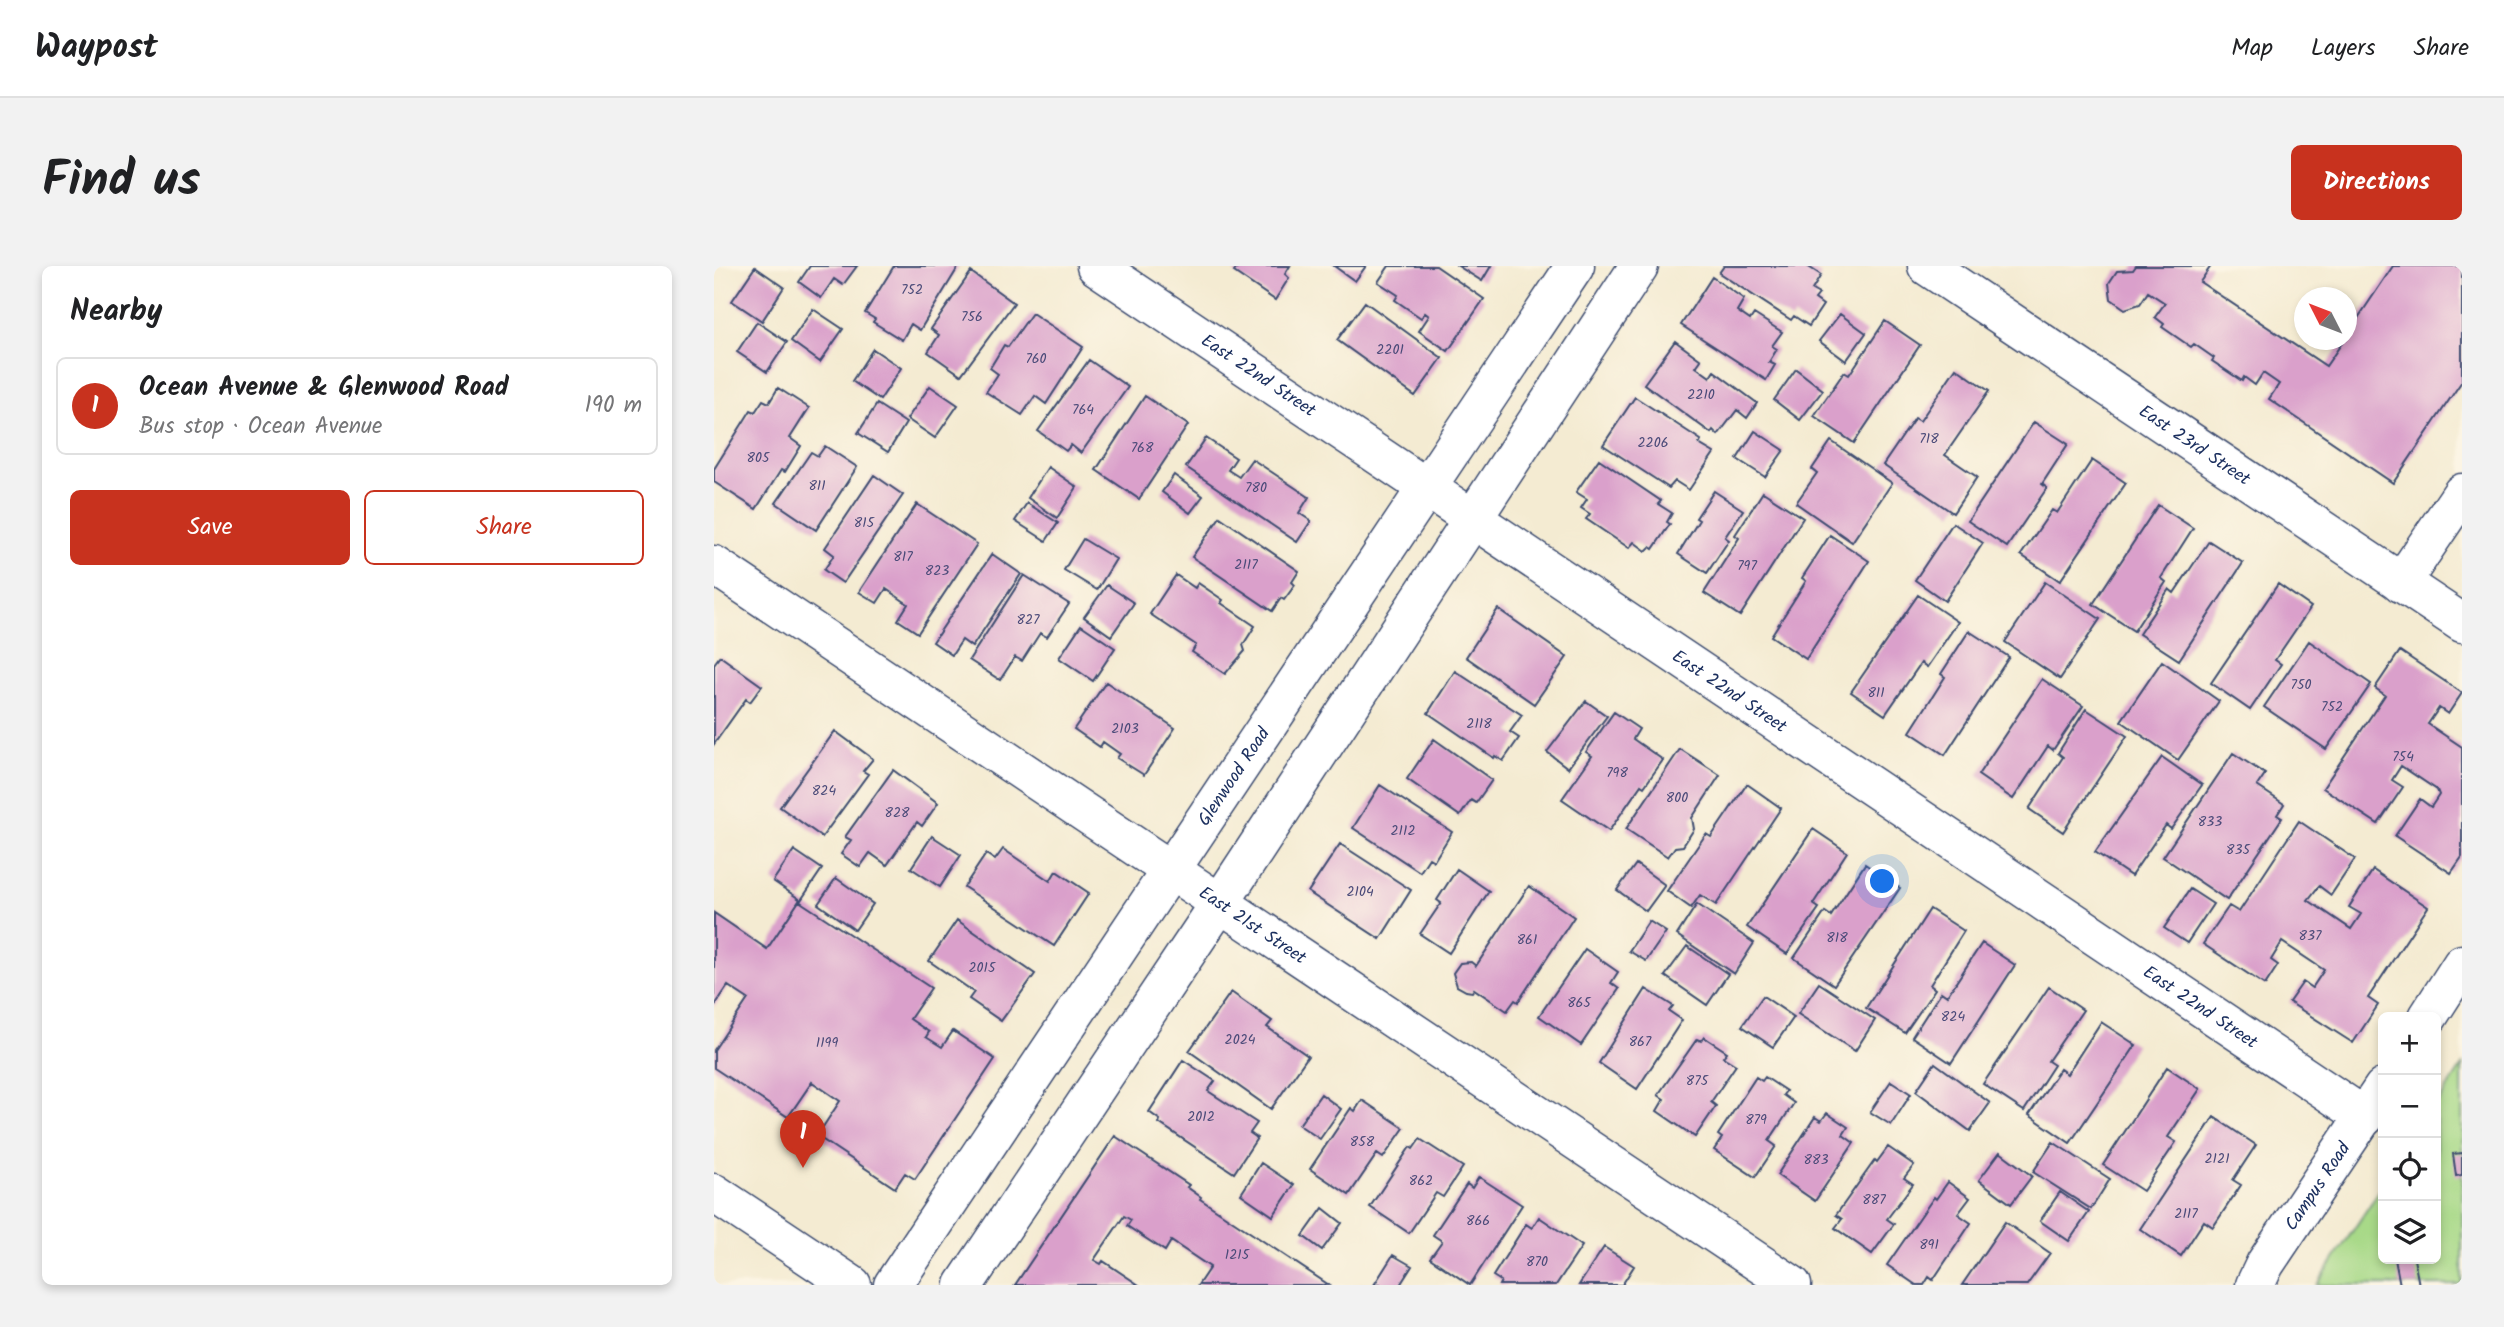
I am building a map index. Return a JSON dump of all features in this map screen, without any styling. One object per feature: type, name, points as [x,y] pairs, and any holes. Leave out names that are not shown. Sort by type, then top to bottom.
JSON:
[{"type":"street","name":"East 22nd Street","points":[[1096,266],[1473,519],[2374,1102]]},
{"type":"street","name":"Glenwood Road","points":[[894,1285],[1575,266]]},
{"type":"street","points":[[964,1285],[1220,903],[1639,266]]},
{"type":"street","name":"East 23rd Street","points":[[1927,266],[2462,623]]},
{"type":"street","points":[[2402,583],[2462,494]]},
{"type":"street","name":"East 21st Street","points":[[714,565],[1792,1285]]},
{"type":"street","points":[[2431,1012],[2462,964]]},
{"type":"street","name":"Campus Road","points":[[2255,1285],[2265,1264],[2374,1102]]},
{"type":"street","points":[[714,1193],[852,1285]]},
{"type":"green space","points":[[2462,1066],[2462,1285],[2317,1285],[2378,1193],[2378,1264],[2441,1264],[2441,1098]]},
{"type":"building","points":[[810,266],[857,266],[843,285],[834,279],[821,298],[799,282]]},
{"type":"building","points":[[894,266],[959,266],[920,330],[911,324],[902,340],[873,322],[875,319],[865,313]]},
{"type":"building","points":[[1238,266],[1290,266],[1285,274],[1289,278],[1275,300],[1234,272]]},
{"type":"building","points":[[1334,266],[1366,266],[1355,281]]},
{"type":"building","points":[[1389,266],[1436,266],[1484,299],[1448,351],[1419,331],[1429,316],[1425,313],[1421,318],[1395,300],[1398,295],[1378,282]]},
{"type":"building","points":[[1458,266],[1491,266],[1482,281]]},
{"type":"building","points":[[1724,266],[1807,266],[1821,275],[1812,290],[1819,294],[1815,299],[1823,305],[1809,326],[1794,316],[1791,320],[1719,273]]},
{"type":"building","points":[[2136,266],[2211,266],[2200,282],[2294,345],[2294,350],[2302,350],[2326,366],[2337,350],[2357,350],[2357,320],[2393,266],[2462,266],[2462,381],[2393,483],[2269,399],[2279,384],[2263,373],[2255,385],[2244,377],[2242,381],[2212,361],[2214,358],[2194,344],[2191,347],[2162,327],[2164,324],[2155,317],[2165,303],[2148,292],[2140,304],[2125,309],[2111,299],[2109,283],[2117,271],[2133,270]]},
{"type":"building","points":[[755,267],[784,287],[762,321],[732,301]]},
{"type":"building","points":[[971,272],[1014,303],[961,375],[928,352],[939,335],[931,329]]},
{"type":"building","points":[[1712,277],[1744,299],[1737,311],[1750,320],[1754,314],[1782,332],[1772,346],[1777,349],[1769,362],[1775,365],[1766,380],[1681,325]]},
{"type":"building","points":[[1365,302],[1442,358],[1415,396],[1337,340]]},
{"type":"building","points":[[813,309],[843,329],[820,362],[791,341]]},
{"type":"building","points":[[1032,313],[1083,347],[1046,404],[1035,396],[1022,415],[986,392],[998,374],[990,368],[1004,345],[1008,347]]},
{"type":"building","points":[[1840,314],[1866,333],[1846,361],[1819,341]]},
{"type":"building","points":[[1885,321],[1920,345],[1854,443],[1814,416],[1844,372],[1849,375]]},
{"type":"building","points":[[757,322],[787,342],[767,372],[737,352]]},
{"type":"building","points":[[1675,341],[1701,360],[1696,367],[1710,377],[1714,371],[1757,403],[1747,418],[1737,410],[1718,435],[1713,430],[1711,433],[1644,384]]},
{"type":"building","points":[[873,349],[901,368],[880,400],[852,381]]},
{"type":"building","points":[[1089,360],[1128,387],[1081,453],[1071,445],[1066,451],[1038,431]]},
{"type":"building","points":[[1956,368],[1989,391],[1945,455],[1977,477],[1953,513],[1883,465],[1915,418],[1920,421]]},
{"type":"building","points":[[1796,369],[1823,390],[1800,420],[1774,400]]},
{"type":"building","points":[[930,386],[958,405],[935,438],[907,419]]},
{"type":"building","points":[[778,388],[809,408],[790,438],[801,446],[785,472],[781,470],[756,509],[714,482],[714,469],[751,410],[755,412],[763,400],[769,403]]},
{"type":"building","points":[[1145,396],[1188,425],[1139,499],[1096,470]]},
{"type":"building","points":[[1635,397],[1701,440],[1699,444],[1714,453],[1689,490],[1675,481],[1669,488],[1603,445]]},
{"type":"building","points":[[877,404],[906,423],[888,452],[858,433]]},
{"type":"building","points":[[2034,422],[2068,444],[2042,484],[2047,488],[2007,547],[1968,521]]},
{"type":"building","points":[[1755,431],[1784,450],[1765,477],[1737,459]]},
{"type":"building","points":[[1206,438],[1236,458],[1228,470],[1239,477],[1252,459],[1309,497],[1299,513],[1311,521],[1297,542],[1186,467]]},
{"type":"building","points":[[1831,441],[1892,483],[1852,542],[1796,503],[1817,473],[1812,469]]},
{"type":"building","points":[[825,446],[857,467],[816,530],[776,503],[811,452],[818,456]]},
{"type":"building","points":[[1599,459],[1661,501],[1658,504],[1672,513],[1667,522],[1670,524],[1653,549],[1650,547],[1646,551],[1634,542],[1629,548],[1586,519],[1590,514],[1581,508],[1587,499],[1576,492]]},
{"type":"building","points":[[2092,460],[2126,483],[2060,581],[2021,555],[2052,510],[2057,513]]},
{"type":"building","points":[[1048,467],[1077,487],[1057,518],[1028,498]]},
{"type":"building","points":[[874,475],[903,495],[843,583],[824,570],[834,555],[825,548]]},
{"type":"building","points":[[1174,475],[1203,496],[1190,513],[1162,492]]},
{"type":"building","points":[[1714,491],[1743,510],[1725,537],[1729,540],[1707,573],[1678,554],[1699,520],[1696,518]]},
{"type":"building","points":[[1763,492],[1803,518],[1740,616],[1704,593],[1739,538],[1735,535]]},
{"type":"building","points":[[1027,503],[1058,523],[1046,541],[1015,521]]},
{"type":"building","points":[[917,504],[977,544],[918,633],[898,620],[908,604],[886,589],[877,603],[859,592]]},
{"type":"building","points":[[2158,505],[2193,528],[2161,578],[2166,582],[2134,631],[2093,604]]},
{"type":"building","points":[[1220,517],[1299,571],[1292,582],[1295,585],[1272,611],[1192,557]]},
{"type":"building","points":[[1953,523],[1983,543],[1945,601],[1915,580]]},
{"type":"building","points":[[1830,535],[1869,561],[1806,659],[1771,636],[1806,581],[1802,578]]},
{"type":"building","points":[[1083,539],[1116,559],[1097,590],[1064,570]]},
{"type":"building","points":[[2209,541],[2243,563],[2179,660],[2139,634],[2169,589],[2174,593]]},
{"type":"building","points":[[992,554],[1021,574],[972,647],[962,640],[952,655],[933,642]]},
{"type":"building","points":[[1024,575],[1069,604],[1047,637],[1040,633],[1022,661],[1015,657],[1000,680],[969,660]]},
{"type":"building","points":[[1176,575],[1195,588],[1198,583],[1223,600],[1221,603],[1255,626],[1243,645],[1245,651],[1225,674],[1192,652],[1196,645],[1150,614]]},
{"type":"building","points":[[2045,582],[2100,619],[2060,679],[2005,642]]},
{"type":"building","points":[[2278,584],[2311,607],[2275,660],[2281,664],[2250,710],[2211,683]]},
{"type":"building","points":[[1107,585],[1134,603],[1111,636],[1084,617]]},
{"type":"building","points":[[1918,595],[1958,622],[1927,667],[1921,663],[1885,715],[1851,692]]},
{"type":"building","points":[[1498,609],[1567,657],[1534,704],[1466,657]]},
{"type":"building","points":[[1081,625],[1115,648],[1093,681],[1059,658]]},
{"type":"building","points":[[1969,631],[2009,657],[1945,755],[1910,732],[1945,677],[1941,674]]},
{"type":"building","points":[[2309,641],[2371,684],[2326,749],[2264,707]]},
{"type":"building","points":[[2400,651],[2462,693],[2448,714],[2439,708],[2428,724],[2462,747],[2462,857],[2451,873],[2395,836],[2420,799],[2431,807],[2439,795],[2437,790],[2401,766],[2392,780],[2403,787],[2378,824],[2323,788],[2385,695],[2375,688]]},
{"type":"building","points":[[720,656],[762,686],[750,702],[746,699],[714,744],[714,664]]},
{"type":"building","points":[[2162,661],[2219,701],[2178,760],[2121,721]]},
{"type":"building","points":[[1455,671],[1522,715],[1510,732],[1519,738],[1503,761],[1495,756],[1494,758],[1428,713]]},
{"type":"building","points":[[2042,679],[2083,706],[2053,750],[2048,746],[2013,799],[1978,775]]},
{"type":"building","points":[[1106,682],[1175,728],[1144,775],[1117,758],[1120,754],[1103,742],[1100,747],[1074,729]]},
{"type":"building","points":[[1586,701],[1607,716],[1568,768],[1547,752]]},
{"type":"building","points":[[2086,709],[2127,736],[2063,832],[2029,809],[2063,757],[2058,753]]},
{"type":"building","points":[[1614,712],[1639,729],[1633,739],[1663,760],[1644,787],[1641,785],[1609,831],[1562,799],[1592,756],[1586,752]]},
{"type":"building","points":[[835,731],[873,759],[863,771],[868,774],[822,837],[780,807]]},
{"type":"building","points":[[1434,739],[1492,780],[1476,803],[1471,800],[1460,816],[1407,779]]},
{"type":"building","points":[[1680,749],[1720,775],[1692,818],[1694,829],[1683,846],[1675,847],[1668,857],[1626,829]]},
{"type":"building","points":[[2233,753],[2265,774],[2257,786],[2284,804],[2277,815],[2282,818],[2227,900],[2163,857]]},
{"type":"building","points":[[2162,757],[2202,785],[2171,829],[2166,825],[2131,876],[2095,852]]},
{"type":"building","points":[[893,770],[938,803],[922,826],[917,822],[887,865],[870,853],[860,867],[841,854],[851,840],[845,837]]},
{"type":"building","points":[[1747,784],[1781,808],[1716,905],[1700,895],[1691,908],[1667,891],[1706,834],[1711,837]]},
{"type":"building","points":[[1380,785],[1452,832],[1434,861],[1429,858],[1420,872],[1353,828]]},
{"type":"building","points":[[2299,821],[2355,859],[2331,895],[2319,886],[2308,900],[2351,929],[2361,914],[2349,907],[2373,870],[2428,907],[2368,998],[2378,1005],[2353,1043],[2289,1002],[2303,982],[2312,988],[2324,970],[2282,942],[2271,960],[2278,965],[2265,985],[2203,944],[2229,906],[2239,912]]},
{"type":"building","points":[[1813,829],[1847,852],[1813,904],[1819,908],[1787,954],[1747,927]]},
{"type":"building","points":[[932,836],[961,855],[940,887],[911,868]]},
{"type":"building","points":[[1340,844],[1411,890],[1380,939],[1308,892]]},
{"type":"building","points":[[1003,849],[1050,881],[1056,871],[1089,893],[1054,946],[964,887],[986,854],[995,860]]},
{"type":"building","points":[[794,850],[822,869],[801,900],[773,881]]},
{"type":"building","points":[[1636,864],[1665,885],[1646,911],[1617,890]]},
{"type":"building","points":[[1865,864],[1900,888],[1834,985],[1794,958],[1825,912],[1831,916]]},
{"type":"building","points":[[1457,869],[1489,891],[1449,953],[1420,934],[1441,903],[1437,900]]},
{"type":"building","points":[[836,878],[873,904],[855,930],[818,904]]},
{"type":"building","points":[[1529,886],[1574,917],[1518,1002],[1515,1000],[1507,1011],[1474,989],[1472,992],[1466,991],[1457,986],[1453,973],[1460,963],[1471,962],[1476,966]]},
{"type":"building","points":[[2190,889],[2213,904],[2187,943],[2164,928]]},
{"type":"building","points":[[799,901],[931,988],[910,1019],[929,1032],[926,1037],[942,1047],[953,1031],[995,1059],[915,1179],[905,1173],[895,1188],[817,1136],[840,1101],[812,1082],[788,1117],[714,1068],[714,1050],[748,999],[728,986],[714,1007],[714,913],[767,949]]},
{"type":"building","points":[[1697,904],[1754,943],[1734,974],[1677,935]]},
{"type":"building","points":[[1930,909],[1964,931],[1930,985],[1935,989],[1905,1033],[1866,1008]]},
{"type":"building","points":[[957,920],[1035,974],[1001,1021],[969,999],[974,992],[929,961]]},
{"type":"building","points":[[1649,921],[1666,932],[1646,961],[1629,951]]},
{"type":"building","points":[[1982,943],[2015,965],[1951,1063],[1912,1037],[1941,992],[1947,996]]},
{"type":"building","points":[[1687,946],[1728,974],[1707,1005],[1665,976]]},
{"type":"building","points":[[1585,949],[1618,972],[1611,983],[1619,989],[1581,1045],[1539,1016]]},
{"type":"building","points":[[1819,983],[1875,1020],[1855,1051],[1798,1014]]},
{"type":"building","points":[[2049,987],[2083,1010],[2048,1061],[2054,1065],[2024,1111],[1983,1084]]},
{"type":"building","points":[[1646,989],[1673,1006],[1669,1011],[1682,1020],[1637,1089],[1599,1063]]},
{"type":"building","points":[[1231,992],[1272,1021],[1267,1027],[1308,1056],[1271,1109],[1189,1051]]},
{"type":"building","points":[[1763,996],[1794,1017],[1773,1047],[1742,1026]]},
{"type":"building","points":[[2101,1022],[2136,1045],[2070,1143],[2029,1115],[2060,1069],[2067,1074]]},
{"type":"building","points":[[1704,1037],[1727,1052],[1723,1057],[1736,1065],[1711,1102],[1716,1106],[1695,1137],[1657,1111],[1664,1099],[1658,1095],[1697,1039],[1701,1041]]},
{"type":"building","points":[[1183,1060],[1215,1081],[1208,1091],[1257,1123],[1250,1133],[1257,1138],[1234,1173],[1159,1123],[1160,1120],[1149,1112]]},
{"type":"building","points":[[1935,1063],[1990,1103],[1970,1131],[1916,1091]]},
{"type":"building","points":[[2167,1067],[2200,1089],[2168,1137],[2176,1142],[2143,1191],[2103,1165]]},
{"type":"building","points":[[1756,1077],[1762,1081],[1765,1077],[1786,1091],[1783,1095],[1794,1103],[1769,1141],[1776,1146],[1755,1177],[1714,1150],[1722,1138],[1718,1135]]},
{"type":"building","points":[[1891,1081],[1911,1094],[1891,1125],[1870,1112]]},
{"type":"building","points":[[1321,1094],[1341,1109],[1320,1139],[1299,1125]]},
{"type":"building","points":[[1362,1100],[1404,1128],[1383,1158],[1377,1154],[1349,1195],[1310,1169],[1351,1108],[1355,1111]]},
{"type":"building","points":[[1827,1113],[1848,1127],[1843,1135],[1854,1143],[1815,1201],[1777,1175],[1815,1117],[1821,1121]]},
{"type":"building","points":[[2214,1117],[2256,1145],[2233,1180],[2241,1185],[2213,1227],[2204,1221],[2181,1256],[2140,1229]]},
{"type":"building","points":[[1115,1136],[1189,1185],[1187,1187],[1201,1197],[1200,1199],[1329,1285],[1198,1285],[1210,1267],[1171,1241],[1165,1251],[1127,1226],[1131,1220],[1124,1216],[1094,1260],[1101,1264],[1103,1261],[1139,1285],[1015,1285]]},
{"type":"building","points":[[1420,1139],[1463,1167],[1443,1197],[1436,1193],[1409,1233],[1370,1207],[1410,1147],[1413,1149]]},
{"type":"building","points":[[2053,1142],[2110,1179],[2091,1209],[2033,1172]]},
{"type":"building","points":[[1888,1147],[1914,1165],[1904,1178],[1913,1184],[1887,1219],[1894,1224],[1872,1254],[1835,1228],[1842,1219],[1836,1215],[1875,1160],[1877,1162]]},
{"type":"building","points":[[2000,1152],[2032,1176],[2011,1204],[1979,1180]]},
{"type":"building","points":[[2462,1153],[2462,1175],[2456,1176],[2453,1154]]},
{"type":"building","points":[[1261,1163],[1294,1185],[1273,1216],[1241,1194]]},
{"type":"building","points":[[1479,1177],[1522,1205],[1470,1285],[1430,1258],[1442,1241],[1433,1235],[1467,1184],[1472,1188]]},
{"type":"building","points":[[1948,1182],[1970,1198],[1958,1214],[1971,1223],[1933,1280],[1929,1277],[1924,1285],[1916,1285],[1887,1265],[1934,1197],[1936,1199]]},
{"type":"building","points":[[2060,1192],[2089,1212],[2069,1241],[2040,1221]]},
{"type":"building","points":[[1323,1208],[1342,1223],[1322,1250],[1303,1236]]},
{"type":"building","points":[[1539,1217],[1582,1246],[1556,1285],[1499,1285],[1501,1281],[1493,1276],[1526,1224],[1532,1228]]},
{"type":"building","points":[[2005,1222],[2050,1253],[2027,1285],[1962,1285]]},
{"type":"building","points":[[1604,1247],[1634,1266],[1622,1285],[1579,1285]]},
{"type":"building","points":[[1393,1255],[1412,1266],[1400,1285],[1374,1285]]},
{"type":"building","points":[[2396,1264],[2415,1264],[2419,1285],[2400,1285]]},
{"type":"place","name":"Ocean Avenue & Glenwood Road","points":[[803,1168]]}]
